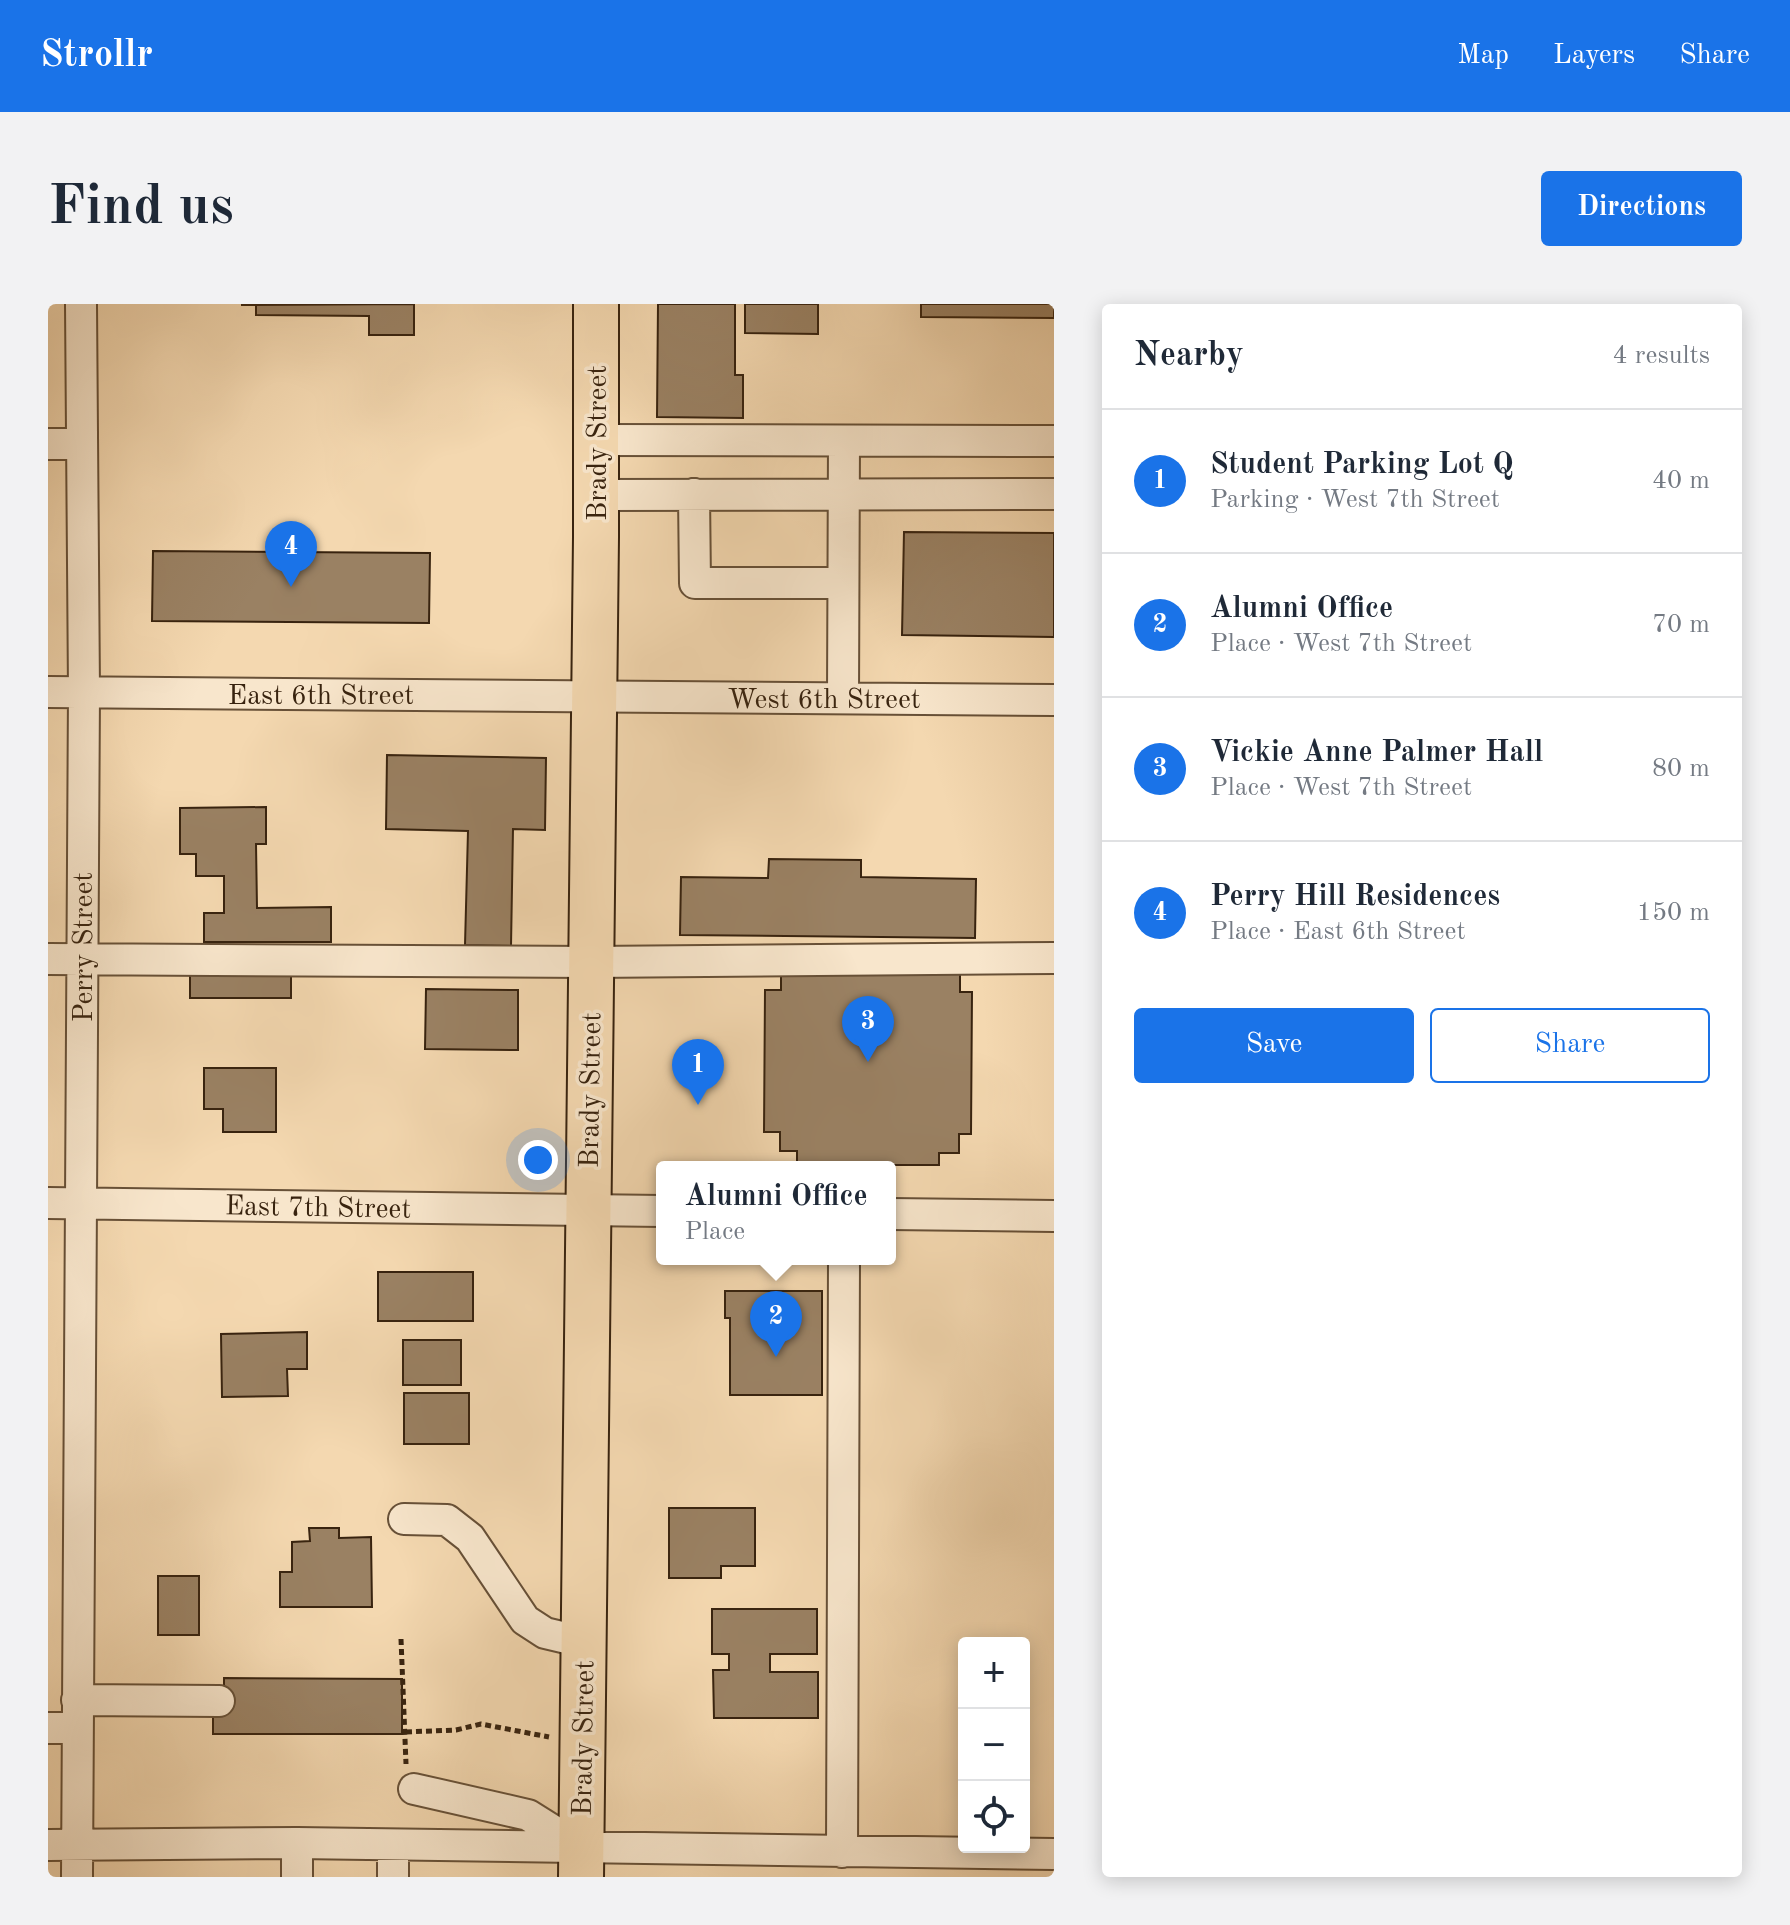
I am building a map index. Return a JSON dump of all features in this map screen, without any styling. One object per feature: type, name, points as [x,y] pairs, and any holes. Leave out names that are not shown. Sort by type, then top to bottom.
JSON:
[{"type":"highway","name":"Brady Street","points":[[581,1863],[596,304]]},
{"type":"street","name":"Perry Street","points":[[77,1877],[62,1845],[68,1719],[80,1203],[84,692],[81,304]]},
{"type":"street","points":[[596,440],[1054,441]]},
{"type":"street","points":[[843,698],[844,441]]},
{"type":"street","points":[[48,444],[82,444]]},
{"type":"street","points":[[694,494],[695,583],[843,583]]},
{"type":"street","points":[[596,495],[1054,494]]},
{"type":"street","name":"East 6th Street","points":[[48,692],[594,696]]},
{"type":"street","name":"West 6th Street","points":[[594,696],[1054,700]]},
{"type":"street","points":[[48,959],[591,962],[1054,958]]},
{"type":"street","name":"East 7th Street","points":[[48,1203],[656,1211]]},
{"type":"street","points":[[896,1214],[1054,1216]]},
{"type":"street","points":[[842,1852],[844,1265]]},
{"type":"street","points":[[404,1519],[447,1520],[470,1538],[525,1620],[545,1633],[583,1642]]},
{"type":"street","points":[[68,1719],[219,1701]]},
{"type":"street","points":[[410,1782],[528,1815],[581,1863]]},
{"type":"street","points":[[297,1843],[297,1877]]},
{"type":"street","points":[[62,1845],[393,1845],[581,1863],[811,1864],[842,1852],[1054,1854]]},
{"type":"street","points":[[393,1845],[393,1877]]},
{"type":"path","points":[[401,1639],[410,1782]]},
{"type":"path","points":[[406,1732],[456,1730],[481,1724],[554,1738]]},
{"type":"building","points":[[414,304],[414,335],[369,335],[369,316],[256,315],[256,305],[241,305]]},
{"type":"building","points":[[658,304],[735,304],[735,375],[743,375],[743,418],[657,417]]},
{"type":"building","points":[[745,304],[818,304],[818,334],[745,333]]},
{"type":"building","points":[[921,304],[1054,304],[1054,318],[921,317]]},
{"type":"building","points":[[904,532],[1054,533],[1054,637],[902,635]]},
{"type":"building","points":[[153,551],[430,553],[429,623],[152,621]]},
{"type":"building","points":[[387,755],[546,758],[545,830],[513,829],[511,946],[465,945],[468,831],[386,829]]},
{"type":"building","points":[[266,807],[266,844],[256,844],[257,908],[331,907],[331,942],[204,942],[204,913],[224,913],[224,876],[196,876],[196,854],[180,854],[180,808]]},
{"type":"building","points":[[769,859],[861,860],[861,877],[976,879],[975,938],[680,935],[681,877],[768,878]]},
{"type":"building","points":[[781,971],[960,972],[960,992],[972,992],[971,1134],[959,1134],[959,1153],[939,1153],[939,1165],[896,1165],[896,1161],[797,1161],[797,1151],[780,1151],[780,1132],[764,1132],[765,990],[781,990]]},
{"type":"building","points":[[190,975],[291,975],[291,998],[190,998]]},
{"type":"building","points":[[426,989],[518,990],[518,1050],[425,1049]]},
{"type":"building","points":[[204,1068],[276,1068],[276,1132],[223,1132],[223,1109],[204,1109]]},
{"type":"building","points":[[378,1272],[473,1272],[473,1321],[378,1321]]},
{"type":"building","points":[[725,1291],[822,1291],[822,1395],[730,1395],[730,1318],[725,1318]]},
{"type":"building","points":[[307,1332],[307,1369],[287,1369],[288,1396],[222,1397],[221,1334]]},
{"type":"building","points":[[403,1340],[461,1340],[461,1385],[403,1385]]},
{"type":"building","points":[[404,1393],[469,1393],[469,1444],[404,1444]]},
{"type":"building","points":[[669,1508],[755,1508],[755,1566],[721,1566],[721,1578],[669,1578]]},
{"type":"building","points":[[309,1528],[339,1528],[339,1538],[371,1537],[372,1607],[280,1607],[280,1572],[292,1572],[292,1542],[310,1541]]},
{"type":"building","points":[[158,1576],[199,1576],[199,1635],[158,1635]]},
{"type":"building","points":[[712,1609],[817,1609],[817,1654],[770,1654],[770,1672],[818,1672],[818,1718],[714,1718],[713,1670],[729,1670],[729,1654],[712,1654]]},
{"type":"building","points":[[224,1678],[402,1679],[402,1734],[213,1734],[213,1712],[224,1712]]},
{"type":"place","name":"Perry Hill Residences","points":[[291,587]]},
{"type":"place","name":"Vickie Anne Palmer Hall","points":[[868,1062]]},
{"type":"place","name":"Student Parking Lot Q","points":[[698,1105]]},
{"type":"place","name":"Alumni Office","points":[[776,1357]]}]
